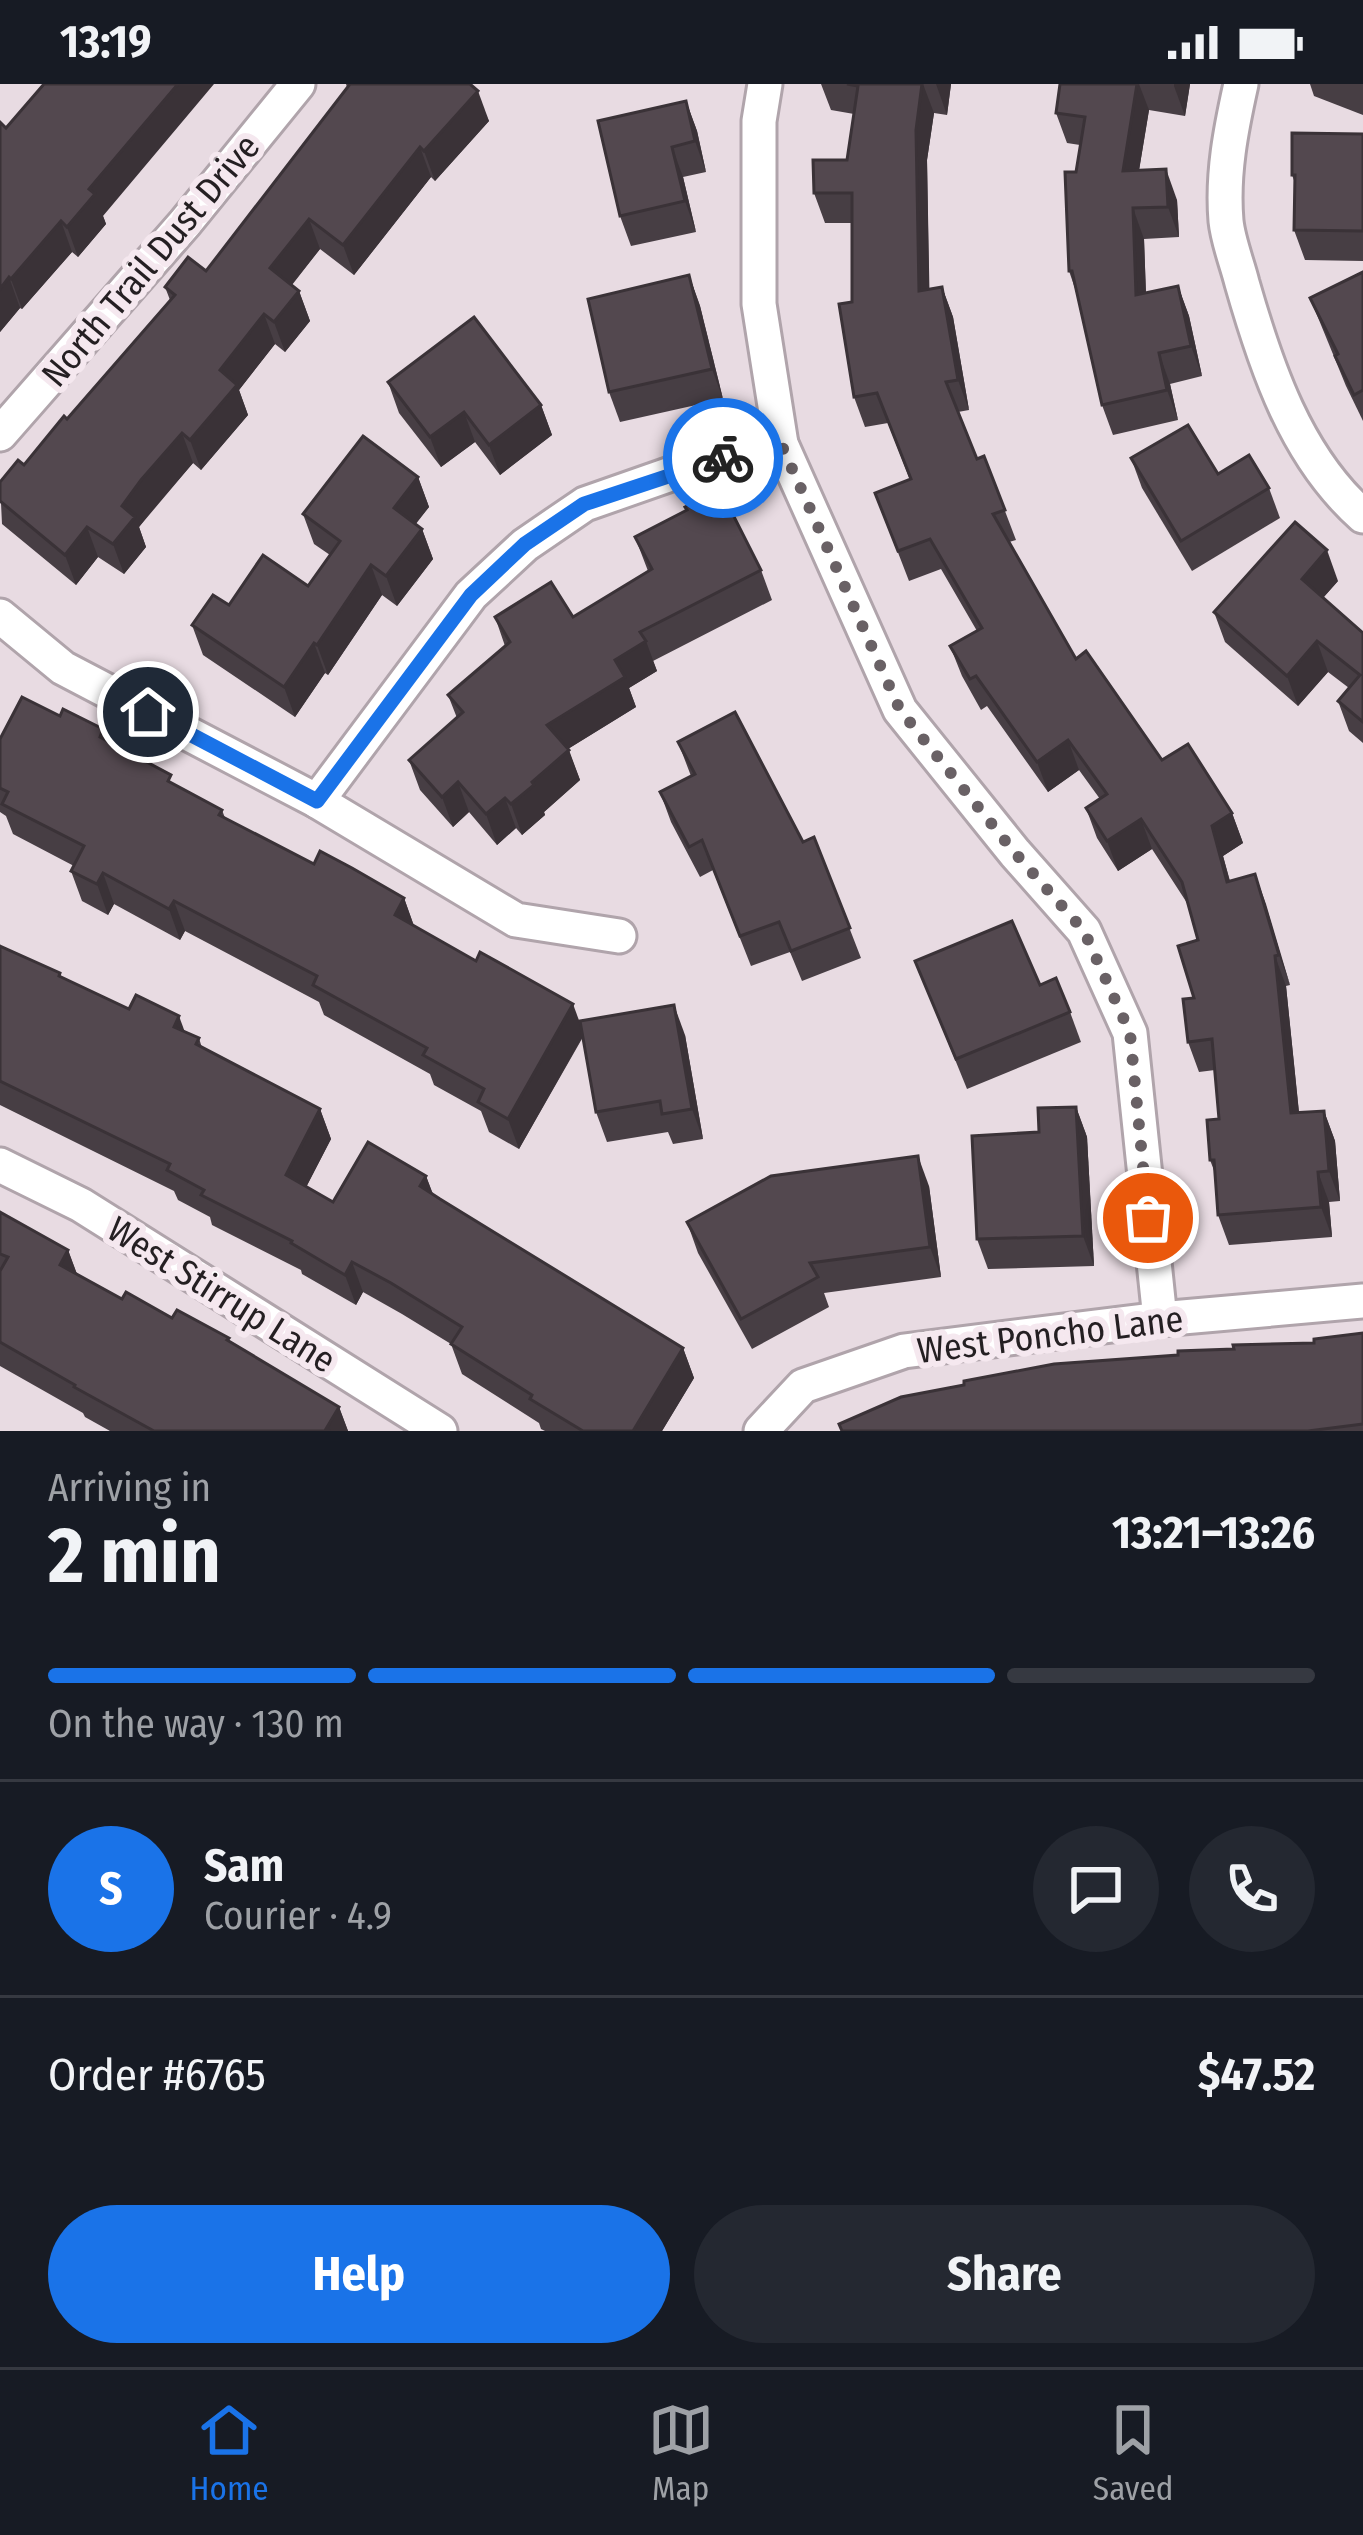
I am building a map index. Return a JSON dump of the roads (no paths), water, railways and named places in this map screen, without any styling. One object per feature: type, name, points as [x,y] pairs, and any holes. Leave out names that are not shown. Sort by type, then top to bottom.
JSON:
[{"type":"street","name":"North Trail Dust Drive","points":[[0,434],[185,223],[298,84]]},
{"type":"street","points":[[765,84],[759,121],[759,304],[781,444],[900,710],[1084,931],[1130,1033],[1160,1319]]},
{"type":"street","points":[[1241,84],[1227,149],[1226,224],[1248,302],[1296,433],[1342,498],[1363,516]]},
{"type":"street","points":[[317,801],[471,595],[525,544],[584,504],[705,462],[781,444]]},
{"type":"street","points":[[0,616],[63,668],[317,801],[516,920],[619,936]]},
{"type":"street","name":"West Stirrup Lane","points":[[0,1165],[80,1205],[440,1431]]},
{"type":"street","name":"West Poncho Lane","points":[[761,1431],[803,1386],[904,1351],[1160,1319],[1363,1301]]}]
